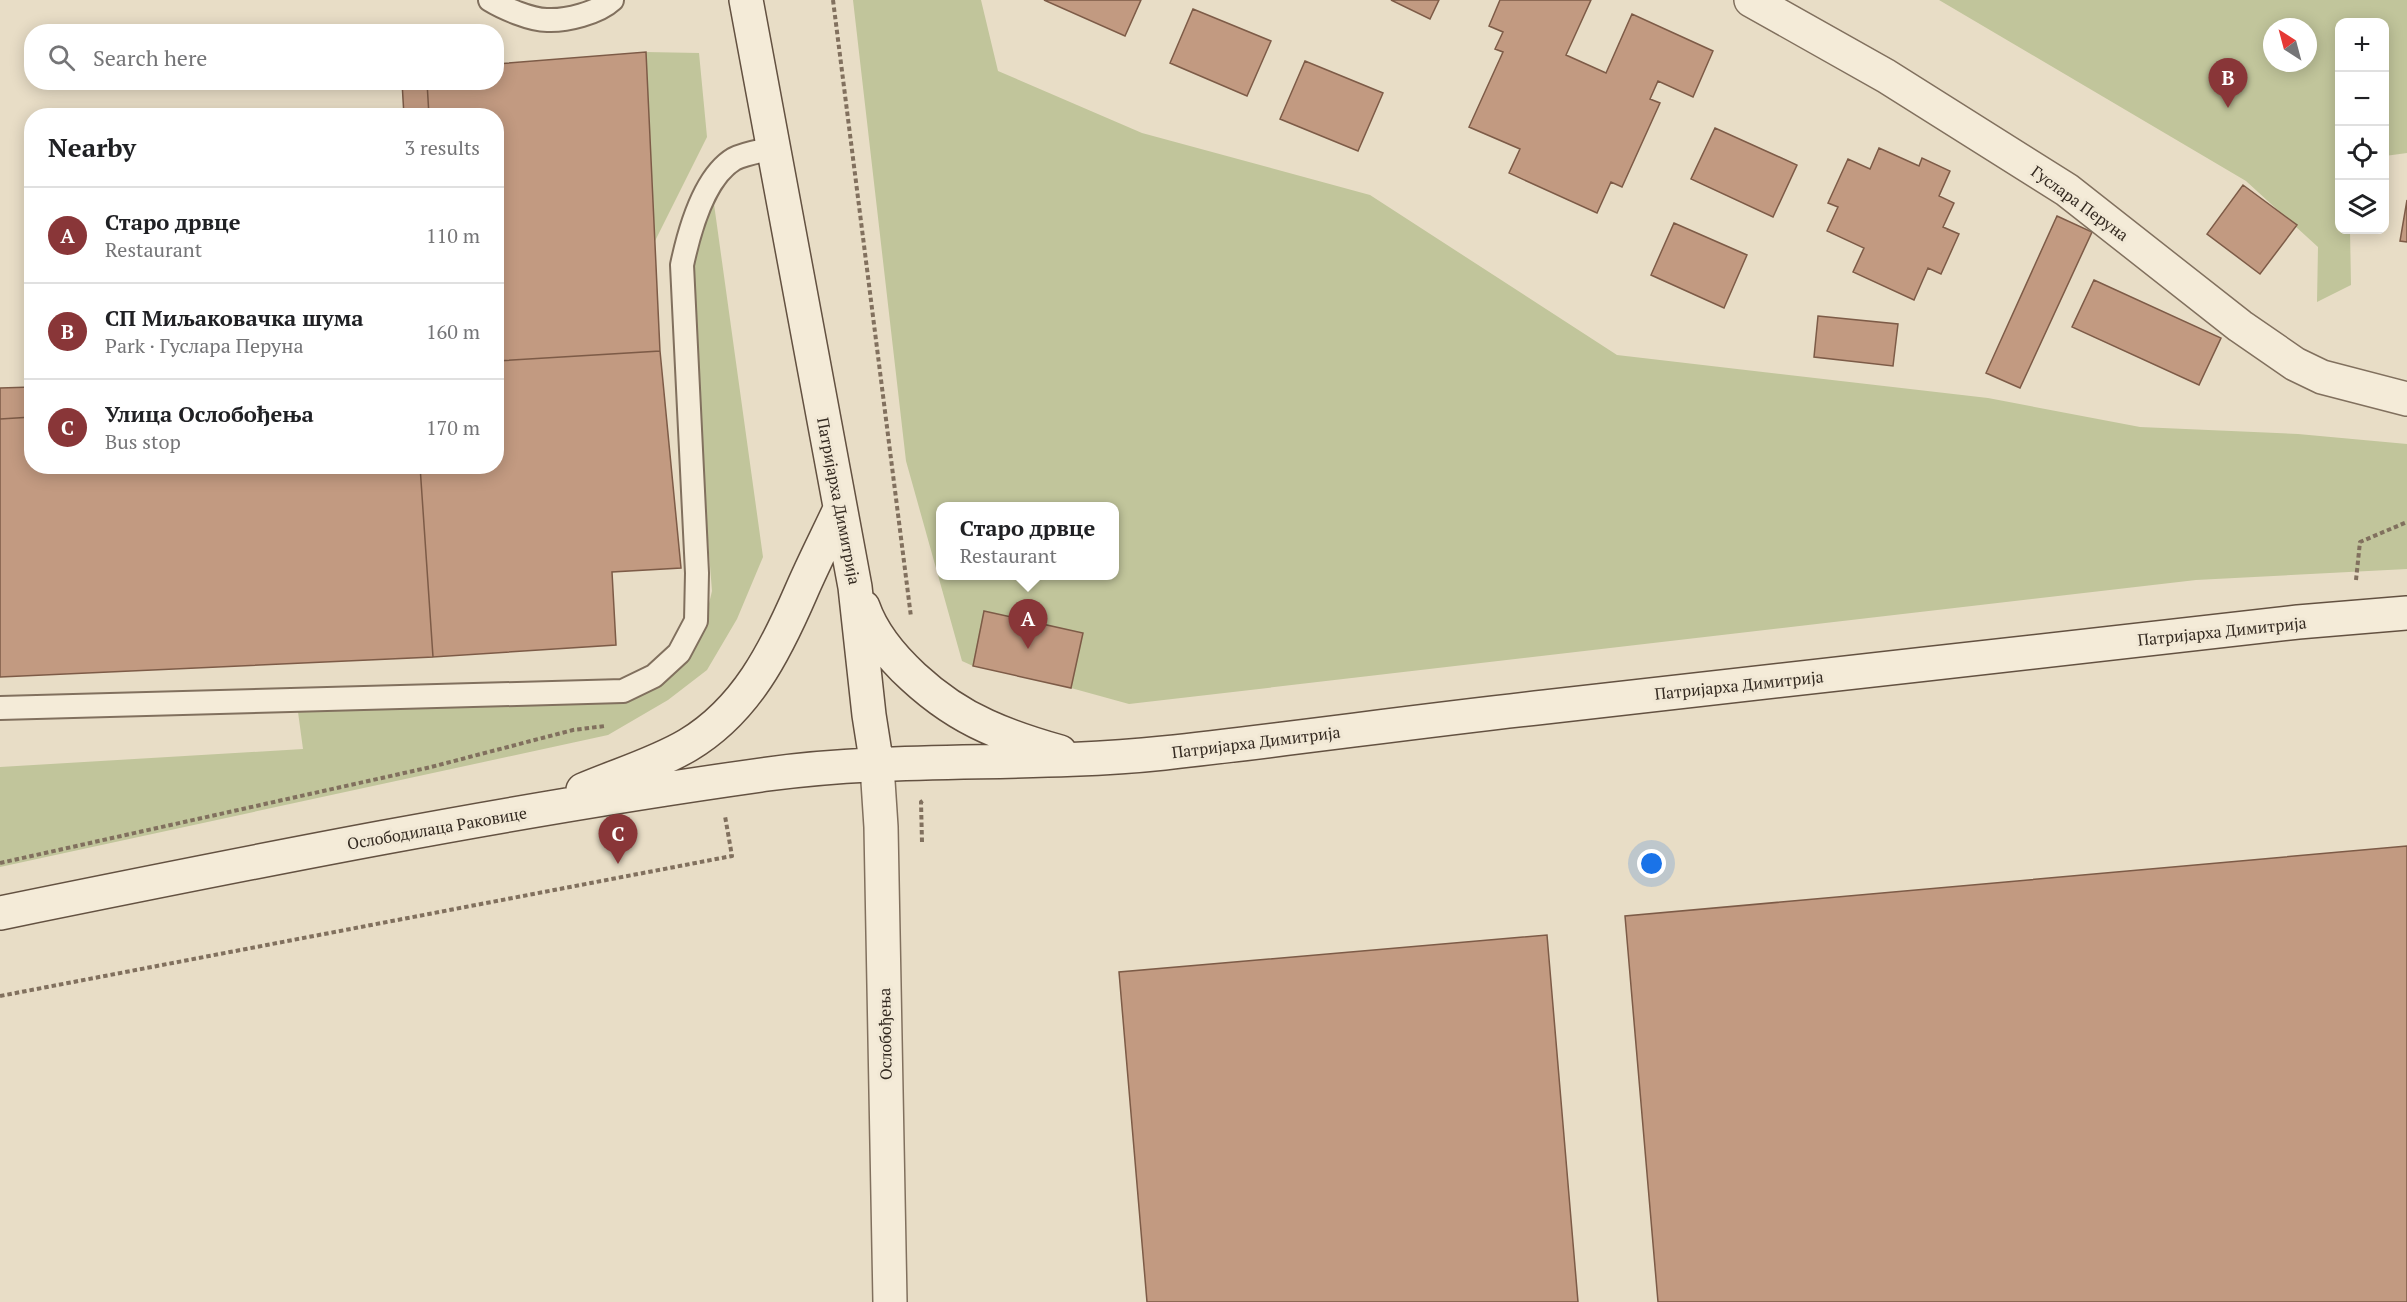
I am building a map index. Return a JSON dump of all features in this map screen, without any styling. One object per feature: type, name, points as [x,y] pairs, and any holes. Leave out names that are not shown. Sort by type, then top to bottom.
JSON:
[{"type":"main road","name":"Патријарха Димитрија","points":[[746,0],[855,586],[877,766],[1085,760],[1159,753],[1600,701],[2407,614]]},
{"type":"main road","name":"Гуслара Перуна","points":[[1751,0],[1886,76],[2067,190],[2240,326],[2295,364],[2322,377],[2407,399]]},
{"type":"main road","points":[[541,810],[688,745],[718,723],[743,698],[762,672],[778,643],[840,509]]},
{"type":"main road","points":[[855,586],[865,615],[883,643],[903,667],[937,696],[986,726],[1024,741],[1085,760]]},
{"type":"main road","name":"Ослободилаца Раковице","points":[[0,913],[300,852],[541,810],[777,773],[877,766]]},
{"type":"main road","name":"Ослобођења","points":[[877,766],[882,839],[890,1302]]},
{"type":"lane","points":[[490,0],[502,8],[546,21],[603,9],[612,0]]},
{"type":"lane","points":[[0,708],[623,691],[654,676],[680,653],[696,621],[697,573],[682,265],[689,233],[718,172],[735,159],[774,148]]},
{"type":"path","points":[[2355,618],[2356,571],[2360,542],[2407,522]]},
{"type":"path","points":[[0,863],[431,767],[573,730],[606,726]]},
{"type":"path","points":[[0,996],[732,856],[723,807]]},
{"type":"green space","points":[[853,0],[981,0],[998,71],[1142,133],[1370,195],[1617,355],[1988,398],[2140,427],[2298,434],[2407,444],[2407,569],[2196,580],[1129,704],[1071,688],[973,666],[962,661],[939,580],[1119,580],[1119,502],[936,502],[936,568],[906,461]]},
{"type":"green space","points":[[1939,0],[2407,0],[2407,153],[2389,155],[2389,18],[2335,18],[2335,234],[2350,234],[2351,285],[2317,302],[2318,247],[2246,181]]},
{"type":"green space","points":[[646,52],[699,53],[707,137],[655,241]]},
{"type":"green space","points":[[714,204],[763,557],[737,619],[707,670],[668,700],[608,735],[0,867],[0,767],[303,749],[298,712],[408,706],[544,704],[673,671],[701,637],[712,591],[702,464],[695,319],[695,246]]},
{"type":"building","points":[[1044,0],[1141,0],[1125,36]]},
{"type":"building","points":[[1391,0],[1439,0],[1430,19]]},
{"type":"building","points":[[1500,0],[1591,0],[1566,55],[1606,73],[1632,14],[1713,51],[1693,97],[1658,81],[1650,99],[1660,103],[1622,187],[1611,182],[1597,213],[1509,173],[1520,149],[1469,127],[1503,52],[1495,49],[1503,32],[1489,26]]},
{"type":"building","points":[[1193,9],[1271,41],[1247,96],[1170,63]]},
{"type":"building","points":[[646,52],[660,351],[504,361],[504,108],[429,108],[427,90],[504,90],[504,63]]},
{"type":"building","points":[[1305,61],[1383,93],[1358,151],[1280,119]]},
{"type":"building","points":[[402,90],[427,90],[429,108],[404,108]]},
{"type":"building","points":[[1715,128],[1797,165],[1773,217],[1691,179]]},
{"type":"building","points":[[1879,148],[1919,166],[1922,158],[1950,171],[1939,196],[1954,203],[1943,227],[1959,234],[1941,274],[1928,268],[1914,300],[1853,272],[1864,248],[1827,231],[1838,207],[1828,203],[1848,159],[1870,169]]},
{"type":"building","points":[[2243,185],[2297,225],[2260,274],[2207,234]]},
{"type":"building","points":[[2407,200],[2407,242],[2400,241]]},
{"type":"building","points":[[2057,216],[2092,232],[2020,388],[1986,373]]},
{"type":"building","points":[[1674,223],[1747,255],[1724,308],[1651,275]]},
{"type":"building","points":[[2094,280],[2221,338],[2199,385],[2072,327]]},
{"type":"building","points":[[1818,316],[1898,324],[1893,366],[1814,357]]},
{"type":"building","points":[[660,351],[681,568],[612,572],[616,645],[433,657],[421,474],[504,474],[504,361]]},
{"type":"building","points":[[24,387],[24,418],[0,419],[0,388]]},
{"type":"building","points":[[24,418],[24,474],[421,474],[433,657],[0,677],[0,419]]},
{"type":"building","points":[[984,611],[1083,633],[1071,688],[973,666]]},
{"type":"building","points":[[2407,846],[2407,1302],[1658,1302],[1625,916]]},
{"type":"building","points":[[1547,935],[1578,1302],[1147,1302],[1119,972]]},
{"type":"place","name":"СП Миљаковачка шума","points":[[2228,108]]},
{"type":"place","name":"Старо дрвце","points":[[1028,649]]},
{"type":"place","name":"Улица Ослобођења","points":[[618,864]]}]
